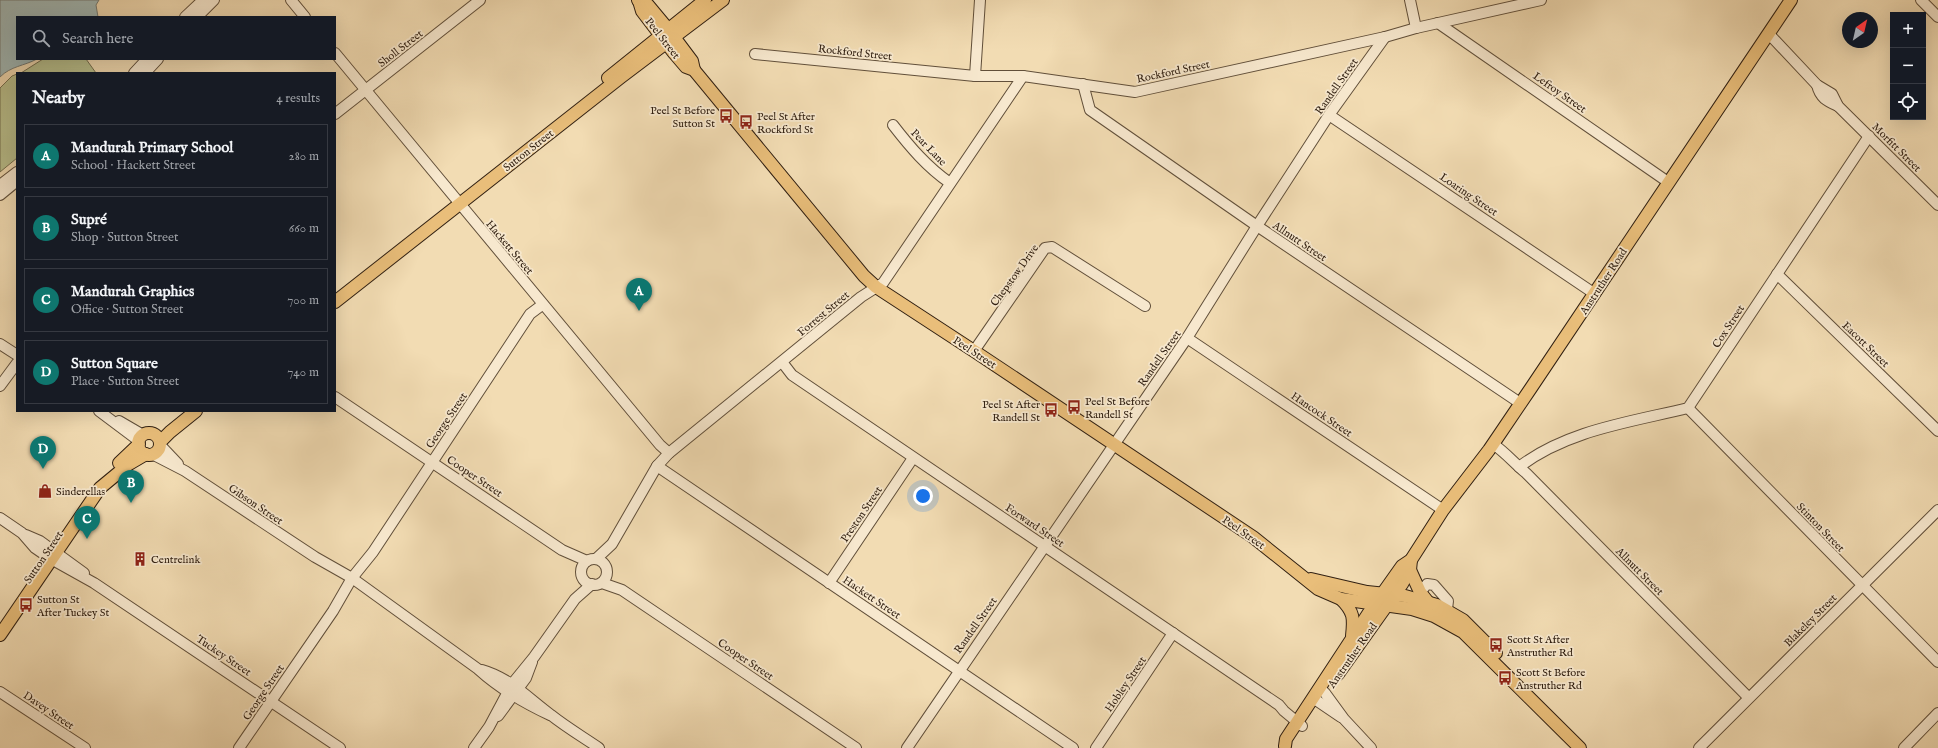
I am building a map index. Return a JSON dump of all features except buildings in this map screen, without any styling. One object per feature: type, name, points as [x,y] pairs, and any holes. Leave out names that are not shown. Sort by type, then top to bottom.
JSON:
[{"type":"main road","name":"Peel Street","points":[[639,0],[648,5],[686,67],[694,70],[864,276],[876,288],[974,351],[1253,537],[1318,589],[1340,599],[1412,609],[1434,616],[1463,632],[1580,748]]},
{"type":"main road","name":"Sutton Street","points":[[336,301],[457,202],[667,36],[705,0]]},
{"type":"main road","name":"Sutton Street","points":[[667,36],[723,0]]},
{"type":"main road","name":"Anstruther Road","points":[[1285,747],[1286,738],[1302,721],[1389,594],[1402,566],[1411,565],[1444,510],[1491,447],[1791,0]]},
{"type":"main road","name":"Sutton Street","points":[[336,292],[457,202]]},
{"type":"main road","name":"Sutton Street","points":[[0,621],[100,488],[129,464],[182,412]]},
{"type":"main road","name":"Sutton Street","points":[[149,444],[170,432],[195,412]]},
{"type":"main road","name":"Sutton Street","points":[[0,635],[50,553]]},
{"type":"main road","points":[[1411,565],[1420,592],[1428,602]]},
{"type":"main road","name":"Peel Street","points":[[1306,578],[1356,590],[1389,594],[1428,602],[1447,609],[1475,629],[1589,748]]},
{"type":"main road","points":[[1340,599],[1352,612],[1354,621],[1351,640]]},
{"type":"main road","name":"Anstruther Road","points":[[1319,695],[1351,640],[1381,605]]},
{"type":"street","points":[[186,16],[203,0]]},
{"type":"street","points":[[198,16],[214,0]]},
{"type":"street","points":[[291,0],[304,16]]},
{"type":"street","name":"Sholl Street","points":[[336,113],[480,0]]},
{"type":"street","points":[[975,76],[980,0]]},
{"type":"street","points":[[1410,0],[1416,28]]},
{"type":"street","name":"Rockford Street","points":[[755,54],[975,76],[1022,76],[1135,92],[1385,37],[1416,28],[1541,0]]},
{"type":"street","points":[[1921,0],[1938,17]]},
{"type":"street","name":"Lefroy Street","points":[[1438,23],[1668,182]]},
{"type":"street","name":"Morfitt Street","points":[[1769,34],[1817,85],[1820,94],[1824,99],[1838,106],[1938,205]]},
{"type":"street","name":"Randell Street","points":[[906,748],[1187,338],[1257,226],[1330,115],[1385,37]]},
{"type":"street","name":"Hackett Street","points":[[336,54],[542,305],[660,445],[669,453]]},
{"type":"street","points":[[135,72],[146,60]]},
{"type":"street","points":[[146,72],[157,60]]},
{"type":"street","name":"Forrest Street","points":[[597,583],[606,577],[612,544],[657,466],[669,453],[861,297],[876,288],[888,276],[1022,76]]},
{"type":"street","name":"Allnutt Street","points":[[1083,84],[1090,110],[1257,226],[1520,403]]},
{"type":"street","name":"Loaring Street","points":[[1330,115],[1595,294]]},
{"type":"street","name":"Pear Lane","points":[[893,125],[908,145],[927,165],[950,183]]},
{"type":"street","name":"Cox Street","points":[[1688,408],[1869,136]]},
{"type":"street","points":[[0,185],[16,173]]},
{"type":"street","points":[[0,195],[16,182]]},
{"type":"street","name":"Chepstow Drive","points":[[974,351],[1045,248],[1052,247],[1145,306]]},
{"type":"street","name":"Eacott Street","points":[[1777,274],[1938,431]]},
{"type":"street","name":"George Street","points":[[239,748],[353,583],[530,314],[542,305]]},
{"type":"street","name":"Hancock Street","points":[[1187,338],[1444,510]]},
{"type":"street","points":[[0,344],[16,354]]},
{"type":"street","name":"Forward Street","points":[[782,362],[792,375],[1302,721]]},
{"type":"street","points":[[0,386],[16,364]]},
{"type":"street","name":"Cooper Street","points":[[336,397],[587,566],[607,568],[622,590]]},
{"type":"street","points":[[1520,468],[1567,439],[1688,408]]},
{"type":"street","name":"Stinton Street","points":[[1688,408],[1938,662]]},
{"type":"street","name":"Gibson Street","points":[[100,412],[109,418],[122,422],[185,471],[394,609],[478,669],[492,681],[513,690],[531,706],[550,715],[599,748]]},
{"type":"street","name":"Allnutt Street","points":[[1491,447],[1505,460],[1520,468],[1748,697]]},
{"type":"street","name":"Preston Street","points":[[829,583],[913,458]]},
{"type":"street","name":"Hackett Street","points":[[657,466],[1073,748]]},
{"type":"street","name":"Blakeley Street","points":[[1699,748],[1748,697],[1938,510]]},
{"type":"street","name":"Tuckey Street","points":[[0,518],[50,553],[80,569],[94,583],[340,748]]},
{"type":"street","name":"Forrest Street","points":[[587,566],[612,544]]},
{"type":"street","points":[[587,566],[585,581],[597,583]]},
{"type":"street","points":[[474,748],[534,657],[575,599],[587,566]]},
{"type":"street","points":[[575,599],[597,583]]},
{"type":"street","name":"Cooper Street","points":[[597,583],[622,590],[856,748]]},
{"type":"street","points":[[1422,589],[1427,584],[1434,585],[1448,601],[1447,609]]},
{"type":"street","name":"Hobley Street","points":[[1096,748],[1173,633]]},
{"type":"street","name":"Davey Street","points":[[0,692],[85,748]]},
{"type":"street","points":[[1319,695],[1371,748]]},
{"type":"street","points":[[1904,748],[1938,713]]},
{"type":"green space","points":[[41,60],[87,60],[95,72],[23,72]]},
{"type":"green space","points":[[16,74],[16,159],[0,172],[0,88],[12,76]]},
{"type":"water","points":[[0,0],[99,0],[96,5],[98,16],[16,16],[16,60],[34,60],[13,68],[0,77]]},
{"type":"place","name":"Peel St Before Sutton St","points":[[726,116]]},
{"type":"place","name":"Peel St After Rockford St","points":[[746,122]]},
{"type":"place","name":"Mandurah Primary School","points":[[639,311]]},
{"type":"place","name":"Peel St Before Randell St","points":[[1074,407]]},
{"type":"place","name":"Peel St After Randell St","points":[[1051,410]]},
{"type":"place","name":"Sutton Square","points":[[43,469]]},
{"type":"place","name":"Sinderellas","points":[[45,491]]},
{"type":"place","name":"Supré","points":[[131,503]]},
{"type":"place","name":"Mandurah Graphics","points":[[87,539]]},
{"type":"place","name":"Centrelink","points":[[140,559]]},
{"type":"place","name":"Sutton St After Tuckey St","points":[[26,605]]},
{"type":"place","name":"Scott St After Anstruther Rd","points":[[1496,645]]},
{"type":"place","name":"Scott St Before Anstruther Rd","points":[[1505,678]]}]
